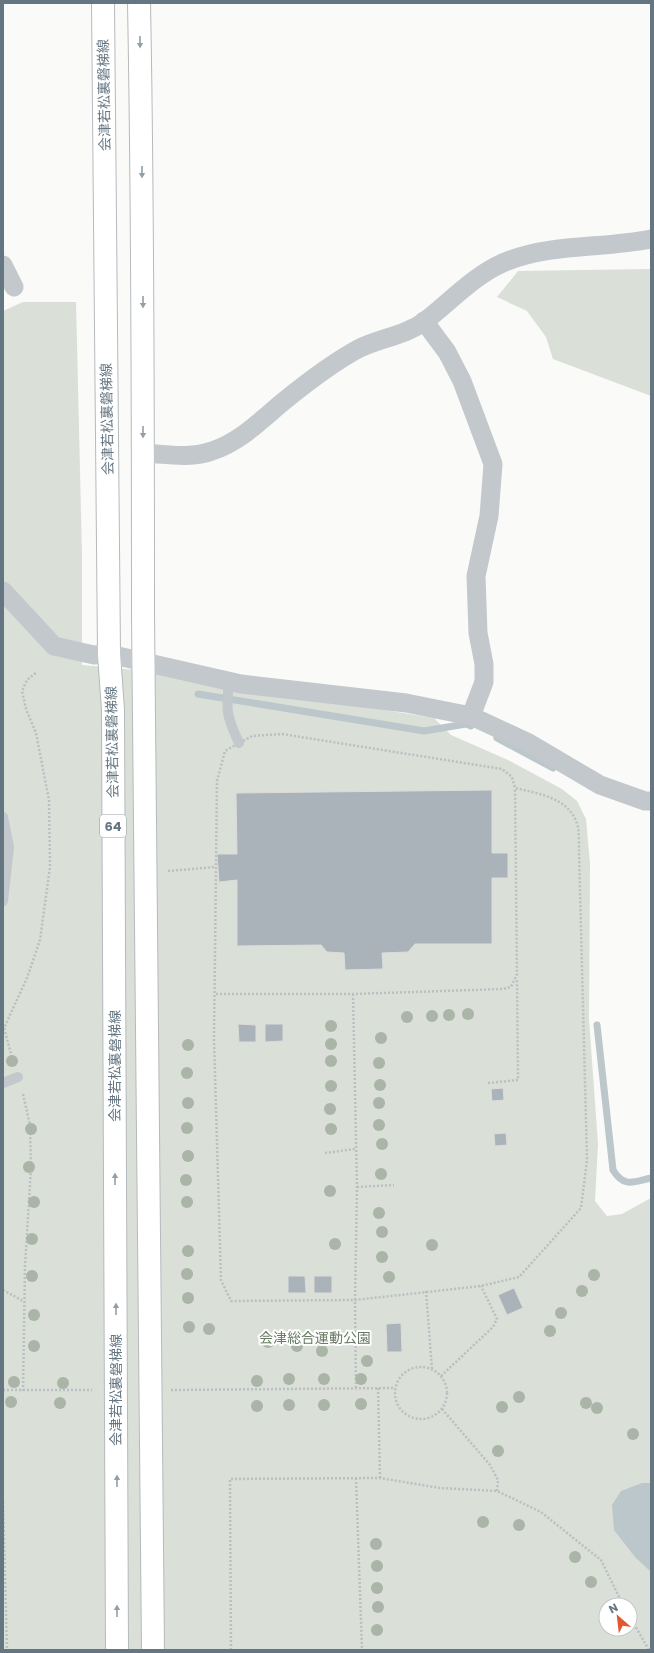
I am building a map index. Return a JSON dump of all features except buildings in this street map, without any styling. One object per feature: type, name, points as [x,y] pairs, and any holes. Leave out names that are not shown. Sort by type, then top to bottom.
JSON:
[{"type":"main road","name":"会津若松裏磐梯線","points":[[103,3],[109,654],[113,718],[117,1650]]},
{"type":"main road","name":"64","points":[[139,3],[142,165],[148,1389],[153,1650]]},
{"type":"street","points":[[143,453],[192,455],[211,452],[236,441],[309,382],[358,349],[411,330],[483,274],[505,262],[542,251],[604,244],[630,243],[651,239]]},
{"type":"street","points":[[3,265],[14,287]]},
{"type":"street","points":[[424,321],[447,352],[462,381],[493,464],[489,516],[476,576],[478,633],[484,664],[484,682],[471,716]]},
{"type":"street","points":[[3,591],[22,614],[54,646],[94,655],[109,654],[229,681],[406,702],[471,716],[527,742],[600,785],[645,801],[651,801]]},
{"type":"lane","points":[[229,681],[226,707],[228,720],[239,743]]},
{"type":"lane","points":[[3,817],[9,847],[3,901]]},
{"type":"lane","points":[[3,1083],[18,1077]]},
{"type":"path","points":[[23,1391],[31,1168],[30,1125],[18,1077],[3,1029],[27,978],[40,940],[49,874],[49,800],[36,733],[26,709],[22,691],[27,680],[37,672]]},
{"type":"path","points":[[488,1083],[518,1080],[515,788],[512,777],[502,769],[282,734],[252,736],[225,751],[217,781],[215,867],[216,994],[214,1039],[221,1280],[231,1301],[355,1300],[482,1286],[519,1277],[581,1208],[587,1160],[578,827],[571,810],[549,796],[515,788]]},
{"type":"path","points":[[167,871],[215,867]]},
{"type":"path","points":[[216,994],[353,994],[503,989],[512,987],[517,974]]},
{"type":"path","points":[[353,994],[355,1149],[357,1187],[355,1300],[356,1389]]},
{"type":"path","points":[[325,1153],[355,1149]]},
{"type":"path","points":[[357,1187],[394,1185]]},
{"type":"path","points":[[441,1376],[493,1327],[497,1319],[482,1286]]},
{"type":"path","points":[[3,1290],[25,1302]]},
{"type":"path","points":[[426,1291],[432,1369]]},
{"type":"path","points":[[420,1367],[432,1369],[441,1376],[446,1386],[447,1398],[442,1409],[433,1417],[422,1420],[410,1418],[401,1411],[395,1400],[395,1388],[400,1377],[409,1370],[420,1367]]},
{"type":"path","points":[[378,1388],[380,1478]]},
{"type":"path","points":[[166,1390],[395,1388]]},
{"type":"path","points":[[3,1390],[94,1390]]},
{"type":"path","points":[[442,1409],[490,1465],[498,1480],[497,1491]]},
{"type":"path","points":[[356,1478],[362,1650]]},
{"type":"path","points":[[231,1650],[230,1479],[380,1478],[440,1488],[497,1491],[541,1512],[601,1560],[619,1597]]},
{"type":"path","points":[[3,1502],[7,1650]]},
{"type":"path","points":[[638,1631],[649,1650]]},
{"type":"green space","points":[[651,269],[651,396],[553,359],[546,337],[527,311],[497,297],[518,271]]},
{"type":"green space","name":"会津総合運動公園","points":[[23,302],[76,302],[82,555],[82,665],[189,675],[249,688],[434,718],[451,735],[508,760],[562,789],[577,801],[586,819],[590,864],[589,1019],[598,1144],[595,1201],[607,1216],[622,1214],[651,1198],[651,1650],[3,1650],[3,311]]},
{"type":"shaded area","points":[[642,1483],[651,1483],[651,1572],[635,1557],[614,1530],[612,1505],[621,1491]]},
{"type":"waterway","points":[[198,694],[424,731],[466,724],[471,726]]},
{"type":"waterway","points":[[497,738],[553,768]]},
{"type":"waterway","points":[[597,1025],[613,1170],[617,1176],[629,1182],[651,1178]]}]
